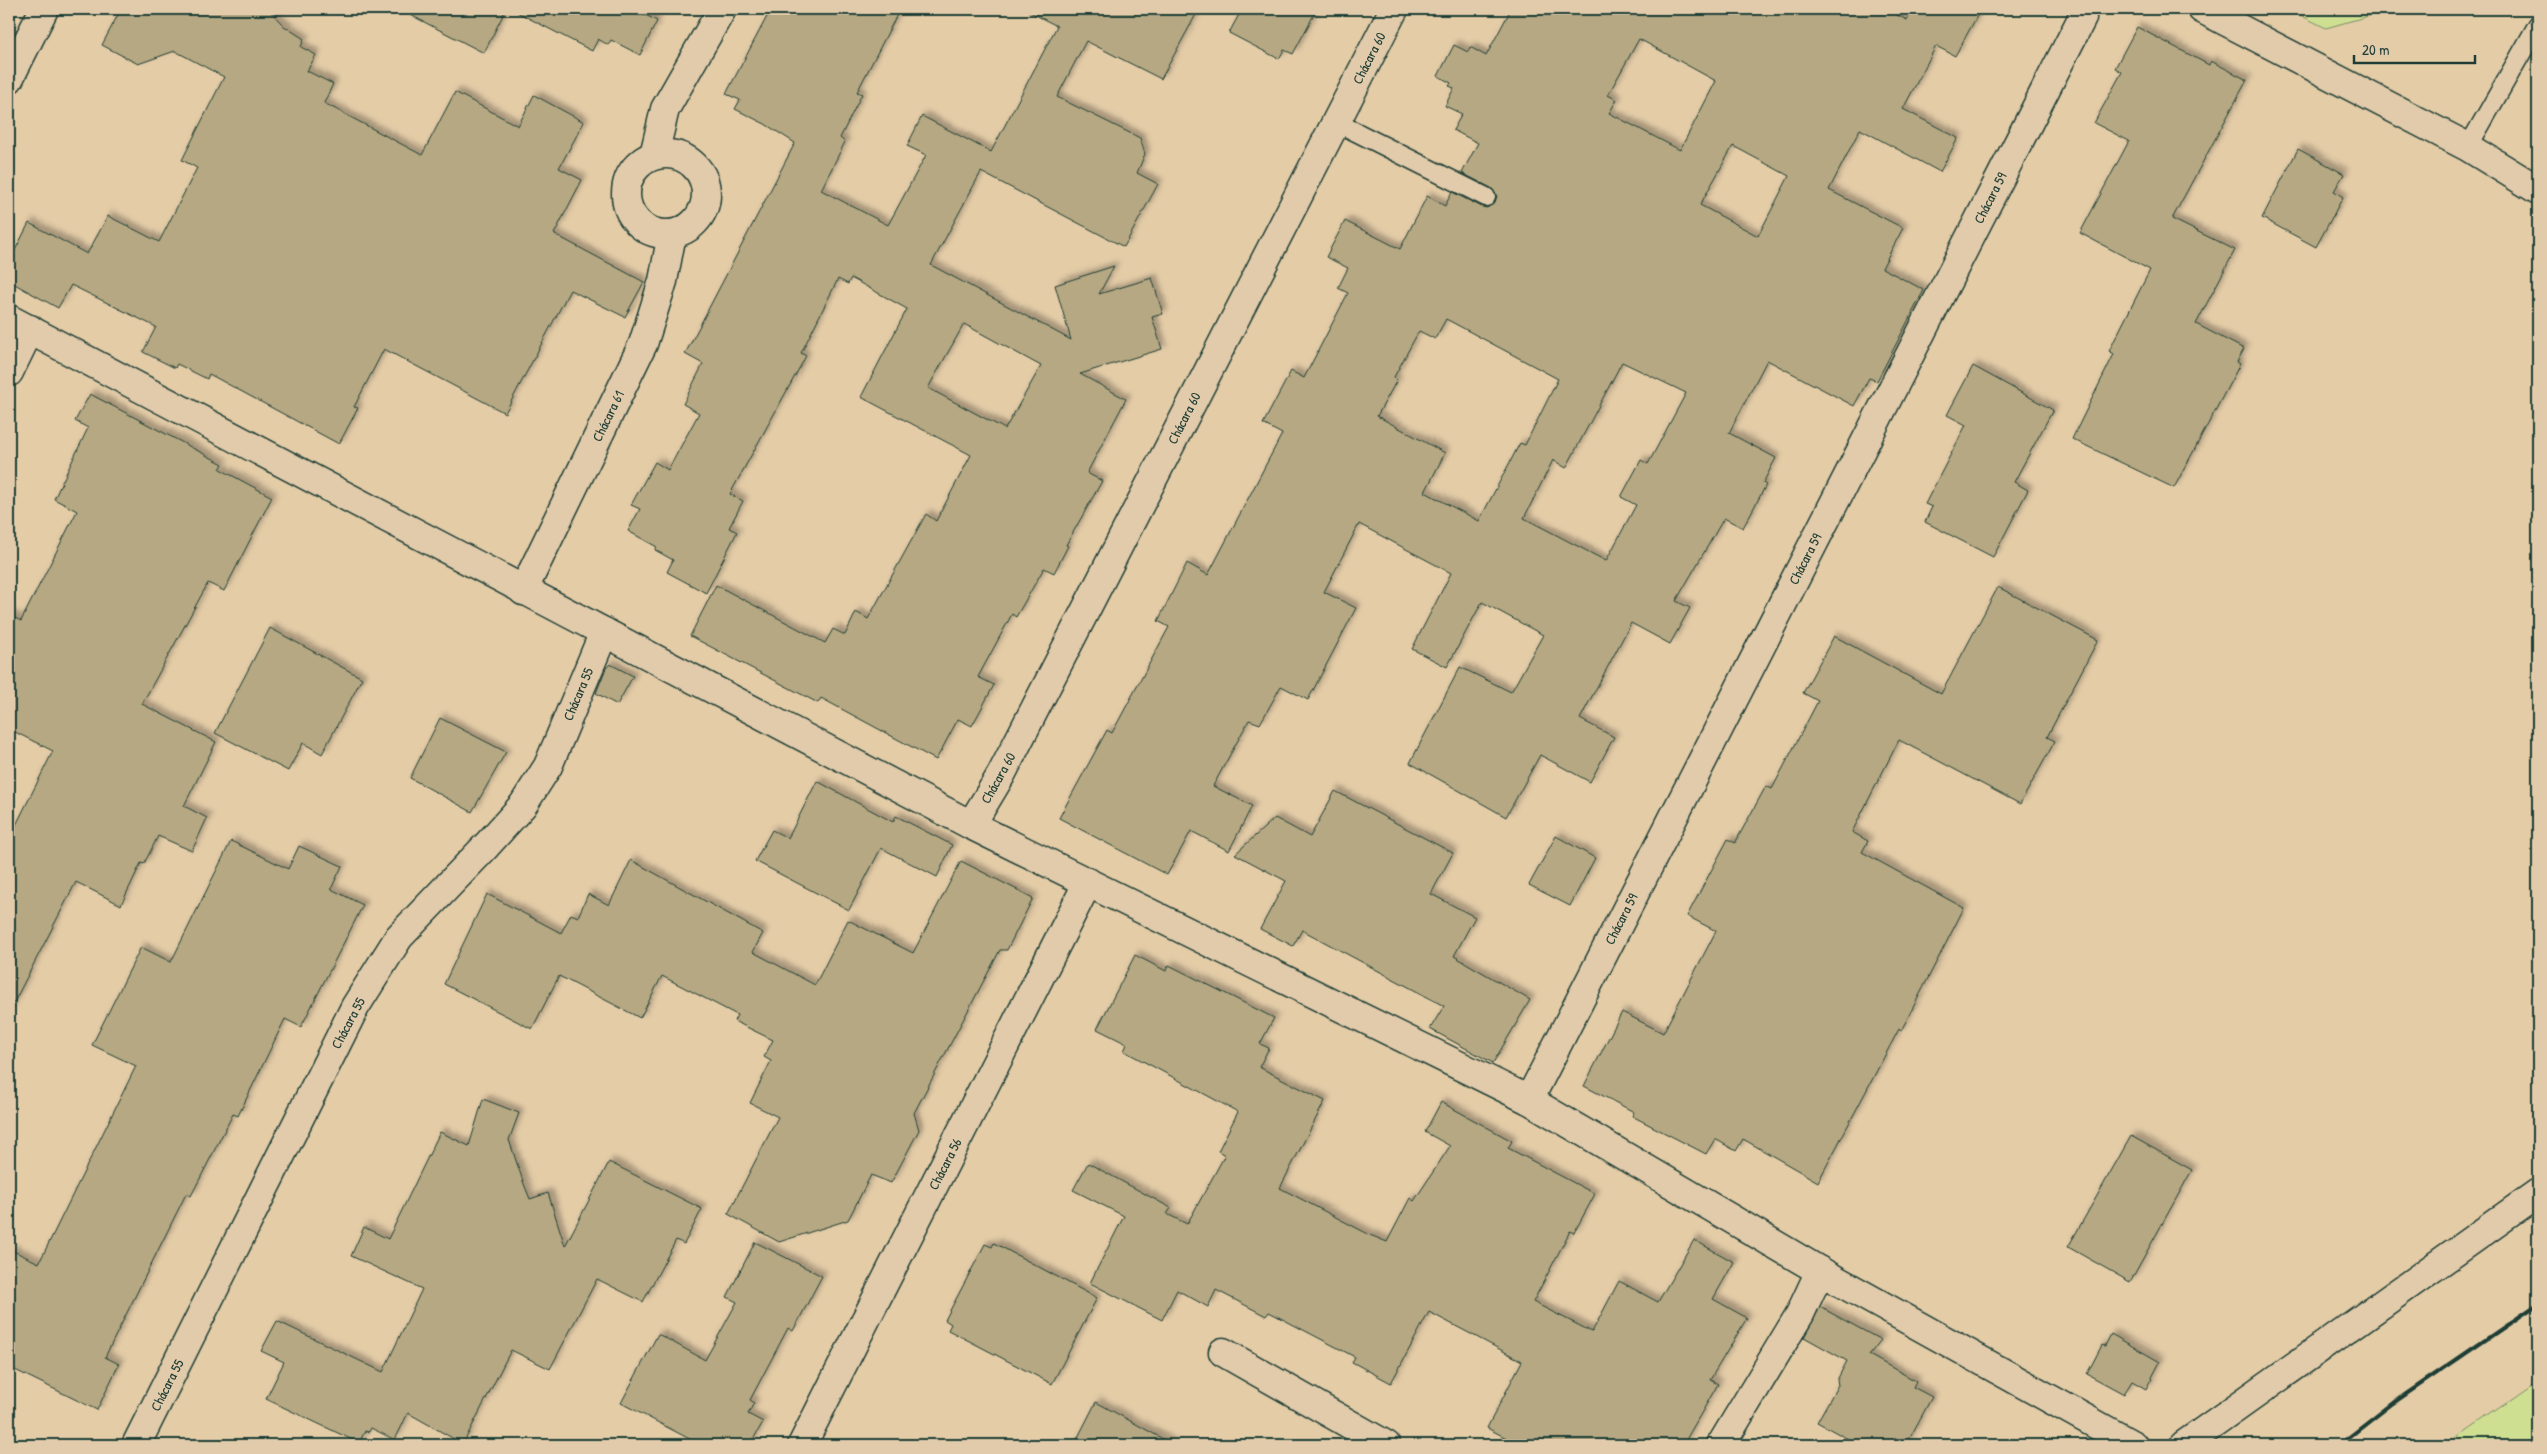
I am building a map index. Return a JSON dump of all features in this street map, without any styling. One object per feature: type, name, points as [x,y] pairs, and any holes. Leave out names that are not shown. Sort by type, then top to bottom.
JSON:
[{"type":"street","points":[[9,79],[44,9]]},
{"type":"street","points":[[654,155],[665,109],[722,9]]},
{"type":"street","name":"Chácara 60","points":[[971,825],[1001,774],[1394,9]]},
{"type":"street","points":[[2202,9],[2468,147],[2538,190]]},
{"type":"street","name":"Chácara 59","points":[[1529,1100],[2082,18]]},
{"type":"street","points":[[668,153],[683,157],[695,165],[703,178],[706,192],[705,207],[697,220],[686,230],[672,234],[656,233],[643,227],[632,216],[626,203],[625,188],[630,173],[640,162],[654,155],[668,153]]},
{"type":"street","name":"Chácara 61","points":[[523,591],[643,344],[663,281],[672,234]]},
{"type":"street","points":[[9,372],[19,324],[523,591],[971,825],[1529,1100],[1820,1271],[2133,1445]]},
{"type":"street","name":"Chácara 55","points":[[136,1445],[355,1007],[399,937],[487,845],[528,797],[548,766],[604,632]]},
{"type":"street","name":"Chácara 56","points":[[802,1445],[1088,882]]},
{"type":"street","points":[[2184,1445],[2538,1193]]},
{"type":"street","points":[[1720,1445],[1800,1314],[1820,1271]]},
{"type":"street","points":[[1223,1352],[1386,1445]]},
{"type":"lane","points":[[2468,147],[2538,24]]},
{"type":"lane","points":[[1336,122],[1486,197]]},
{"type":"green space","points":[[2288,9],[2393,9],[2326,28]]},
{"type":"green space","points":[[2538,1381],[2538,1445],[2446,1445]]},
{"type":"building","points":[[121,9],[268,9],[284,26],[304,39],[301,47],[316,55],[307,71],[333,84],[324,103],[422,155],[455,92],[518,126],[534,95],[584,122],[559,168],[582,180],[554,234],[644,282],[625,317],[570,290],[505,413],[384,349],[354,407],[358,408],[339,444],[209,374],[207,379],[177,364],[175,368],[143,352],[156,327],[71,285],[58,308],[9,281],[9,262],[29,223],[87,254],[108,216],[159,242],[197,168],[182,160],[224,77],[175,51],[138,64],[102,45]]},
{"type":"building","points":[[399,9],[506,9],[484,53]]},
{"type":"building","points":[[511,9],[634,9],[657,21],[640,55],[611,40],[608,45],[598,39],[592,51]]},
{"type":"building","points":[[771,9],[900,9],[857,92],[862,94],[840,138],[845,142],[821,190],[888,225],[926,155],[907,146],[922,116],[991,152],[1057,26],[1024,9],[1199,9],[1161,79],[1086,41],[1057,97],[1140,138],[1145,154],[1137,173],[1158,184],[1124,247],[981,172],[931,265],[1071,340],[1055,285],[1114,266],[1099,294],[1152,278],[1163,314],[1152,317],[1162,349],[1080,374],[1126,399],[1087,473],[1102,481],[1066,545],[1068,546],[1054,573],[1044,568],[1016,617],[1012,614],[978,677],[994,685],[972,726],[958,719],[936,760],[821,698],[818,703],[690,636],[716,585],[825,643],[833,629],[845,635],[856,612],[868,619],[926,514],[936,521],[971,455],[861,397],[907,309],[851,278],[848,284],[838,279],[801,353],[806,356],[730,494],[743,501],[729,528],[737,532],[706,593],[667,572],[673,560],[655,550],[657,547],[628,531],[640,509],[631,505],[655,462],[668,470],[699,413],[683,404],[703,364],[685,354],[795,143],[765,124],[735,109],[740,100],[726,94]],"holes":[[[964,324],[1041,366],[1005,429],[928,388]]]},
{"type":"building","points":[[1242,9],[1317,9],[1293,54],[1284,50],[1279,59],[1229,33]]},
{"type":"building","points":[[1511,9],[1885,9],[1907,20],[1913,9],[1981,9],[1955,56],[1936,46],[1903,109],[1958,138],[1940,172],[1860,129],[1829,190],[1903,228],[1882,268],[1924,290],[1877,381],[1869,378],[1854,406],[1767,360],[1729,433],[1776,458],[1763,483],[1766,485],[1743,528],[1724,518],[1676,601],[1690,608],[1670,644],[1631,623],[1580,719],[1614,737],[1590,782],[1540,755],[1506,817],[1410,763],[1460,667],[1511,692],[1543,635],[1482,602],[1447,667],[1412,649],[1451,573],[1359,524],[1324,592],[1356,608],[1308,700],[1281,686],[1260,724],[1249,720],[1213,786],[1252,806],[1229,851],[1191,831],[1167,875],[1059,818],[1107,730],[1112,733],[1169,627],[1158,621],[1187,563],[1208,575],[1282,434],[1263,424],[1291,371],[1304,378],[1348,293],[1338,288],[1348,268],[1326,257],[1345,221],[1400,249],[1427,196],[1445,206],[1452,192],[1482,207],[1487,208],[1495,202],[1497,196],[1491,188],[1462,173],[1478,143],[1453,130],[1462,114],[1445,106],[1454,88],[1449,86],[1451,83],[1438,76],[1454,45],[1468,52],[1470,47],[1486,56]],"holes":[[[1639,39],[1716,81],[1680,150],[1609,113],[1617,100],[1608,95]],[[1733,146],[1789,176],[1758,236],[1700,205]],[[1446,319],[1558,379],[1525,445],[1520,443],[1479,521],[1425,492],[1445,453],[1377,416],[1397,380],[1394,377],[1419,331],[1435,339]],[[1622,362],[1686,393],[1648,464],[1641,460],[1621,497],[1636,505],[1606,561],[1524,518],[1553,460],[1566,468]]]},
{"type":"building","points":[[2137,27],[2209,65],[2211,61],[2247,80],[2172,219],[2235,250],[2196,324],[2244,349],[2237,362],[2240,364],[2174,488],[2072,439],[2114,354],[2109,351],[2150,270],[2080,233],[2129,141],[2094,123],[2122,72],[2115,68]]},
{"type":"building","points":[[2298,149],[2344,174],[2334,191],[2343,197],[2316,247],[2262,218]]},
{"type":"building","points":[[1973,366],[2053,410],[2014,482],[2028,490],[1993,557],[1925,522],[1932,507],[1925,504],[1966,425],[1947,415]]},
{"type":"building","points":[[90,394],[223,464],[220,469],[272,497],[224,591],[208,583],[142,704],[216,742],[184,806],[207,818],[192,851],[158,836],[144,864],[141,863],[121,905],[76,882],[9,1012],[9,839],[53,751],[9,729],[9,615],[21,621],[77,511],[54,499],[88,428],[75,421]]},
{"type":"building","points":[[1998,587],[2098,640],[2047,737],[2055,741],[2020,804],[1899,740],[1852,832],[1868,841],[1862,852],[1964,908],[1901,1031],[1899,1029],[1818,1182],[1743,1139],[1736,1151],[1715,1139],[1706,1154],[1632,1116],[1634,1112],[1584,1086],[1622,1012],[1663,1033],[1716,931],[1687,916],[1728,839],[1735,843],[1766,786],[1772,789],[1818,701],[1803,693],[1834,636],[1941,694]]},
{"type":"building","points":[[270,628],[362,678],[322,754],[303,743],[288,771],[215,733]]},
{"type":"building","points":[[610,664],[633,676],[617,705],[596,693],[606,668]]},
{"type":"building","points":[[440,718],[506,752],[472,812],[410,778]]},
{"type":"building","points":[[817,781],[893,822],[896,816],[952,845],[937,877],[881,848],[849,910],[755,861],[772,830],[788,838]]},
{"type":"building","points":[[1335,791],[1453,853],[1431,894],[1475,917],[1454,956],[1530,1000],[1493,1063],[1430,1029],[1444,1006],[1302,930],[1293,946],[1260,929],[1286,881],[1235,854],[1275,818],[1310,837]]},
{"type":"building","points":[[1556,836],[1595,858],[1570,906],[1529,885]]},
{"type":"building","points":[[231,841],[288,869],[299,846],[342,866],[331,889],[363,905],[301,1027],[285,1019],[238,1116],[233,1114],[191,1196],[186,1194],[105,1357],[119,1364],[97,1410],[9,1367],[9,1249],[39,1263],[136,1066],[92,1045],[141,947],[171,962]]},
{"type":"building","points":[[631,860],[763,933],[753,952],[815,985],[848,920],[913,953],[961,861],[1033,898],[1007,950],[1000,950],[914,1113],[919,1130],[891,1183],[871,1175],[848,1220],[779,1242],[728,1214],[778,1117],[750,1103],[771,1061],[764,1057],[773,1040],[734,1021],[737,1015],[662,976],[640,1018],[559,976],[532,1029],[444,984],[487,894],[561,933],[571,914],[578,917],[588,894],[609,905]]},
{"type":"building","points":[[1135,955],[1166,971],[1169,965],[1274,1018],[1260,1044],[1269,1048],[1259,1067],[1325,1101],[1280,1188],[1370,1235],[1387,1242],[1410,1198],[1414,1201],[1450,1146],[1425,1132],[1441,1102],[1512,1141],[1508,1148],[1595,1194],[1574,1233],[1570,1231],[1533,1302],[1592,1332],[1619,1281],[1658,1302],[1694,1240],[1734,1262],[1713,1299],[1747,1318],[1710,1380],[1718,1384],[1683,1445],[1520,1445],[1487,1428],[1522,1361],[1429,1312],[1391,1383],[1352,1362],[1355,1357],[1269,1312],[1266,1316],[1216,1290],[1208,1307],[1177,1290],[1162,1320],[1090,1283],[1124,1216],[1073,1190],[1088,1163],[1171,1208],[1167,1214],[1187,1224],[1225,1155],[1218,1151],[1238,1112],[1124,1051],[1127,1044],[1097,1029]]},
{"type":"building","points":[[483,1099],[519,1113],[509,1140],[524,1184],[530,1199],[548,1193],[565,1246],[609,1162],[702,1209],[684,1244],[676,1240],[643,1302],[597,1279],[550,1369],[511,1350],[463,1444],[408,1413],[395,1440],[371,1428],[369,1432],[365,1431],[359,1443],[266,1399],[284,1362],[261,1351],[277,1321],[383,1372],[422,1289],[351,1256],[364,1227],[388,1239],[440,1132],[469,1146]]},
{"type":"building","points":[[2131,1136],[2192,1170],[2130,1282],[2068,1247]]},
{"type":"building","points":[[755,1242],[822,1276],[793,1331],[788,1328],[750,1400],[754,1403],[748,1414],[763,1422],[750,1445],[701,1445],[621,1403],[658,1334],[705,1360],[737,1302],[727,1297]]},
{"type":"building","points":[[994,1243],[1097,1298],[1052,1384],[948,1330],[951,1324],[945,1320],[985,1244],[992,1247]]},
{"type":"building","points":[[1820,1307],[1881,1340],[1869,1355],[1916,1381],[1913,1387],[1932,1397],[1906,1445],[1859,1445],[1817,1422],[1838,1385],[1837,1380],[1847,1361],[1804,1337]]},
{"type":"building","points":[[2111,1334],[2160,1362],[2146,1389],[2132,1381],[2124,1394],[2087,1374],[2102,1345],[2105,1346]]},
{"type":"building","points":[[1096,1402],[1174,1445],[1074,1445]]},
{"type":"railway","points":[[2339,1445],[2393,1403],[2538,1304]]}]
